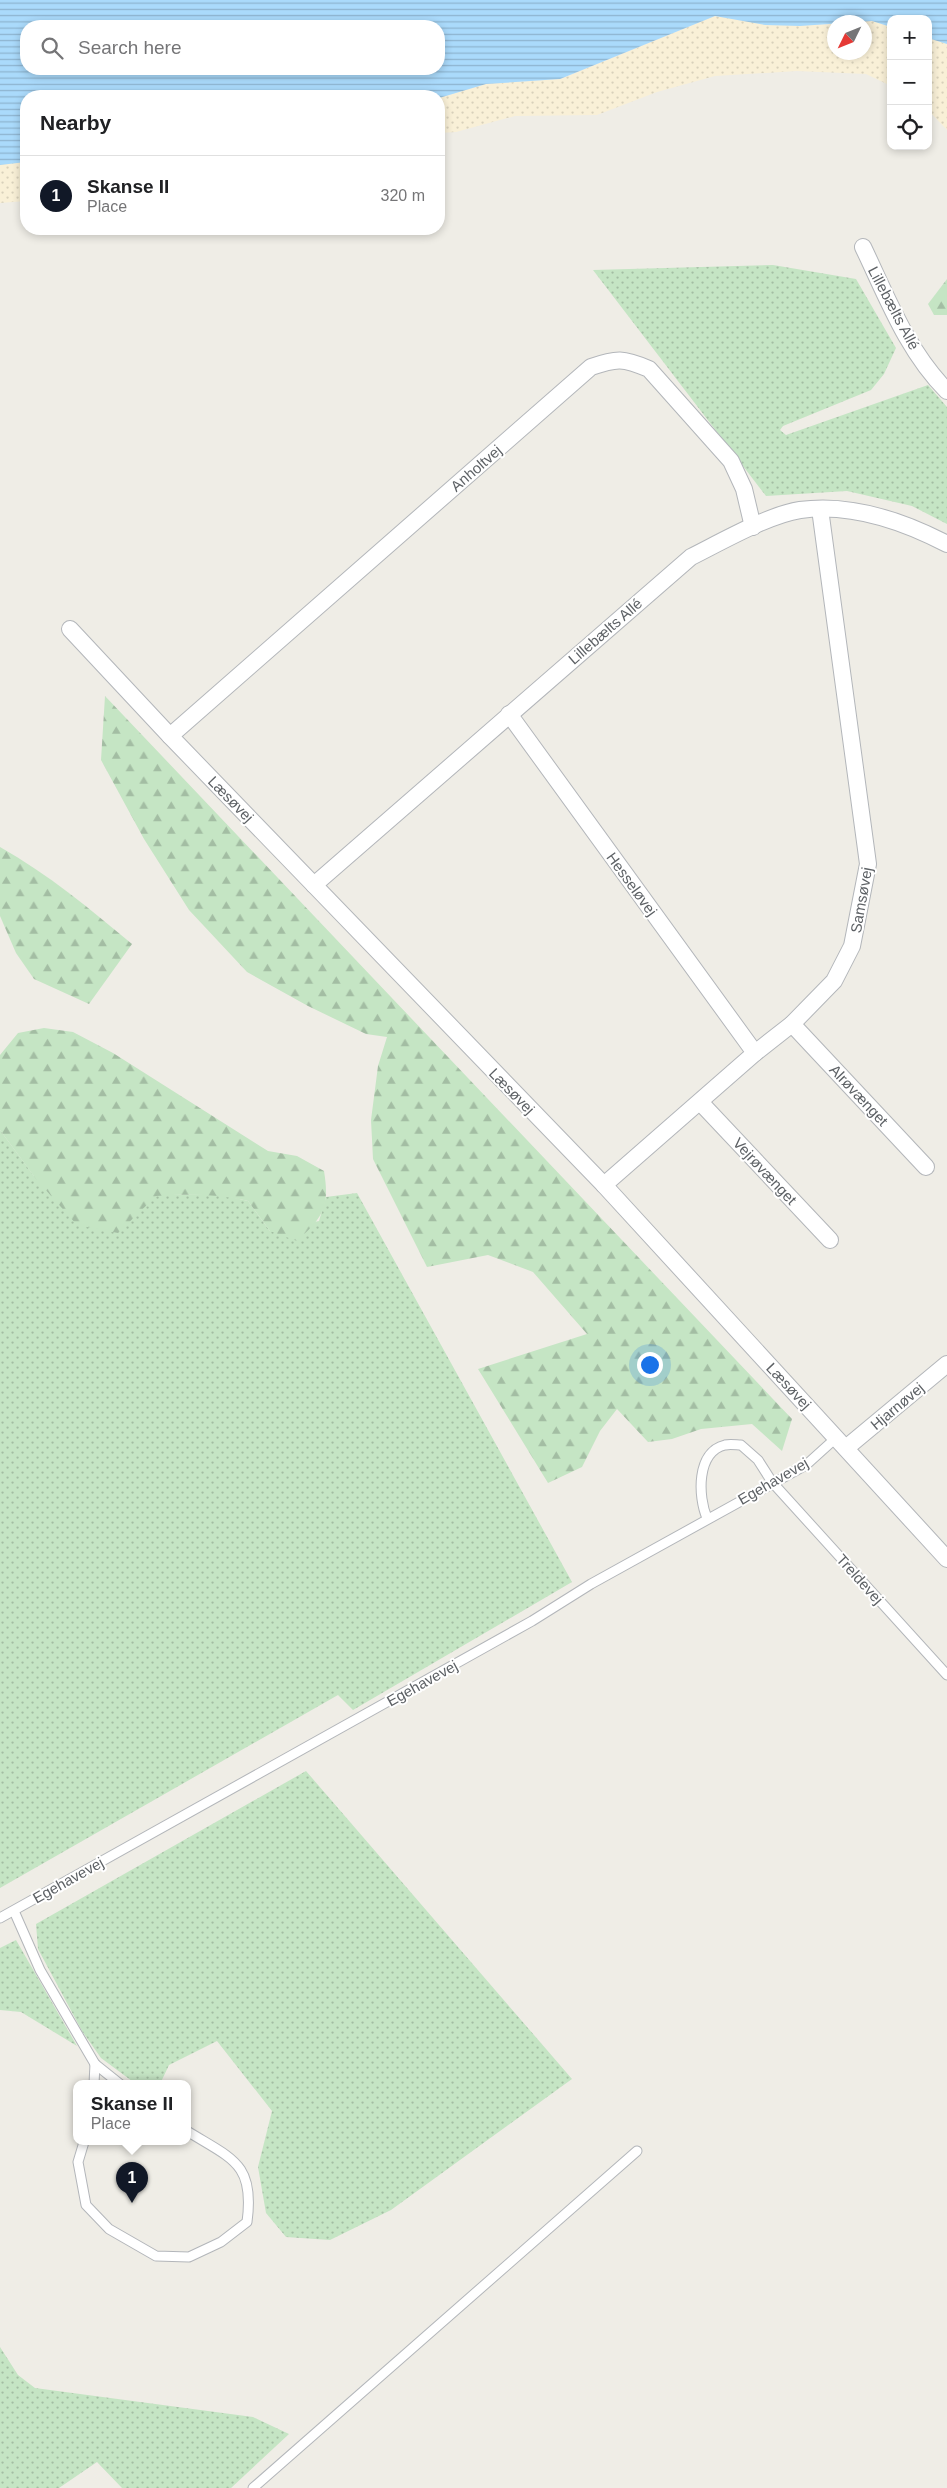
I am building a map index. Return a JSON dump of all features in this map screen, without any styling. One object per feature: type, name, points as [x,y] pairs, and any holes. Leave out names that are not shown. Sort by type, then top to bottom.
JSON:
[{"type":"street","name":"Lillebælts Allé","points":[[863,247],[906,337],[936,380],[947,391]]},
{"type":"street","name":"Anholtvej","points":[[170,736],[591,367],[613,359],[630,361],[648,369],[731,461],[744,489],[753,527]]},
{"type":"street","name":"Lillebælts Allé","points":[[314,885],[692,557],[753,527],[799,510],[820,509],[870,513],[916,528],[947,544]]},
{"type":"street","name":"Samsøvej","points":[[604,1185],[754,1053],[792,1024],[834,981],[852,946],[868,864],[820,509]]},
{"type":"street","name":"Læsøvej","points":[[70,629],[170,736],[604,1185],[842,1442],[947,1559]]},
{"type":"street","name":"Hesseløvej","points":[[509,714],[754,1053]]},
{"type":"street","name":"Alrøvænget","points":[[792,1024],[926,1167]]},
{"type":"street","name":"Vejrøvænget","points":[[700,1102],[830,1240]]},
{"type":"street","name":"Hjarnøvej","points":[[842,1442],[947,1364]]},
{"type":"lane","name":"Egehavevej","points":[[0,1918],[532,1621],[590,1584],[772,1482],[806,1465],[842,1442]]},
{"type":"lane","name":"Treldevej","points":[[707,1518],[702,1506],[704,1465],[712,1452],[726,1445],[742,1445],[758,1460],[772,1482],[947,1675]]},
{"type":"lane","points":[[14,1910],[40,1970],[95,2064],[115,2080]]},
{"type":"lane","points":[[94,2080],[95,2064]]},
{"type":"lane","points":[[83,2145],[78,2162],[86,2205],[109,2229],[156,2256],[189,2256],[221,2242],[247,2222],[250,2201],[247,2180],[237,2162],[191,2133]]},
{"type":"lane","points":[[253,2488],[636,2151]]},
{"type":"green space","points":[[773,265],[856,279],[896,348],[884,374],[871,390],[783,426],[780,430],[786,435],[928,385],[947,407],[947,524],[912,506],[847,491],[766,496],[593,270]]},
{"type":"green space","points":[[947,279],[947,315],[934,315],[928,304]]},
{"type":"green space","points":[[105,696],[792,1419],[782,1451],[752,1424],[701,1429],[672,1439],[648,1442],[617,1409],[600,1431],[582,1467],[548,1483],[478,1369],[587,1334],[533,1272],[488,1255],[427,1267],[373,1159],[371,1120],[378,1066],[387,1037],[366,1034],[308,1006],[247,972],[189,910],[144,839],[101,760]]},
{"type":"green space","points":[[0,847],[52,880],[132,944],[89,1004],[34,979],[16,953],[0,916]]},
{"type":"green space","points":[[44,1028],[73,1032],[113,1053],[268,1151],[297,1156],[324,1171],[326,1194],[325,1203],[319,1218],[297,1241],[270,1231],[248,1201],[214,1196],[180,1195],[156,1196],[118,1233],[77,1225],[36,1179],[0,1130],[0,1055],[18,1033]]},
{"type":"green space","points":[[0,1130],[34,1176],[156,1195],[218,1194],[248,1201],[270,1231],[319,1221],[326,1197],[357,1193],[572,1582],[353,1710],[338,1695],[0,1888]]},
{"type":"green space","points":[[306,1771],[572,2079],[391,2210],[330,2240],[286,2237],[266,2213],[258,2167],[272,2111],[217,2041],[169,2065],[162,2080],[131,2080],[101,2058],[82,2031],[38,1949],[36,1924]]},
{"type":"green space","points":[[16,1940],[77,2046],[21,2012],[0,2010],[0,1948]]},
{"type":"green space","points":[[0,2347],[18,2375],[35,2388],[253,2417],[289,2434],[231,2488],[122,2488],[97,2462],[59,2488],[0,2488]]},
{"type":"sand","points":[[715,16],[774,24],[827,24],[827,60],[872,60],[872,21],[887,26],[887,84],[866,74],[797,71],[715,76],[657,92],[597,115],[515,116],[456,132],[445,133],[445,96],[486,84],[561,79]]},
{"type":"sand","points":[[932,39],[947,44],[947,130],[932,114]]},
{"type":"sand","points":[[20,162],[20,201],[0,203],[0,164]]},
{"type":"water","points":[[0,0],[947,0],[947,44],[932,39],[932,15],[887,15],[887,26],[872,21],[872,15],[827,15],[827,24],[800,26],[765,25],[715,16],[560,79],[486,84],[445,96],[445,90],[20,90],[20,163],[0,165]]},
{"type":"place","name":"Skanse II","points":[[132,2203]]}]
